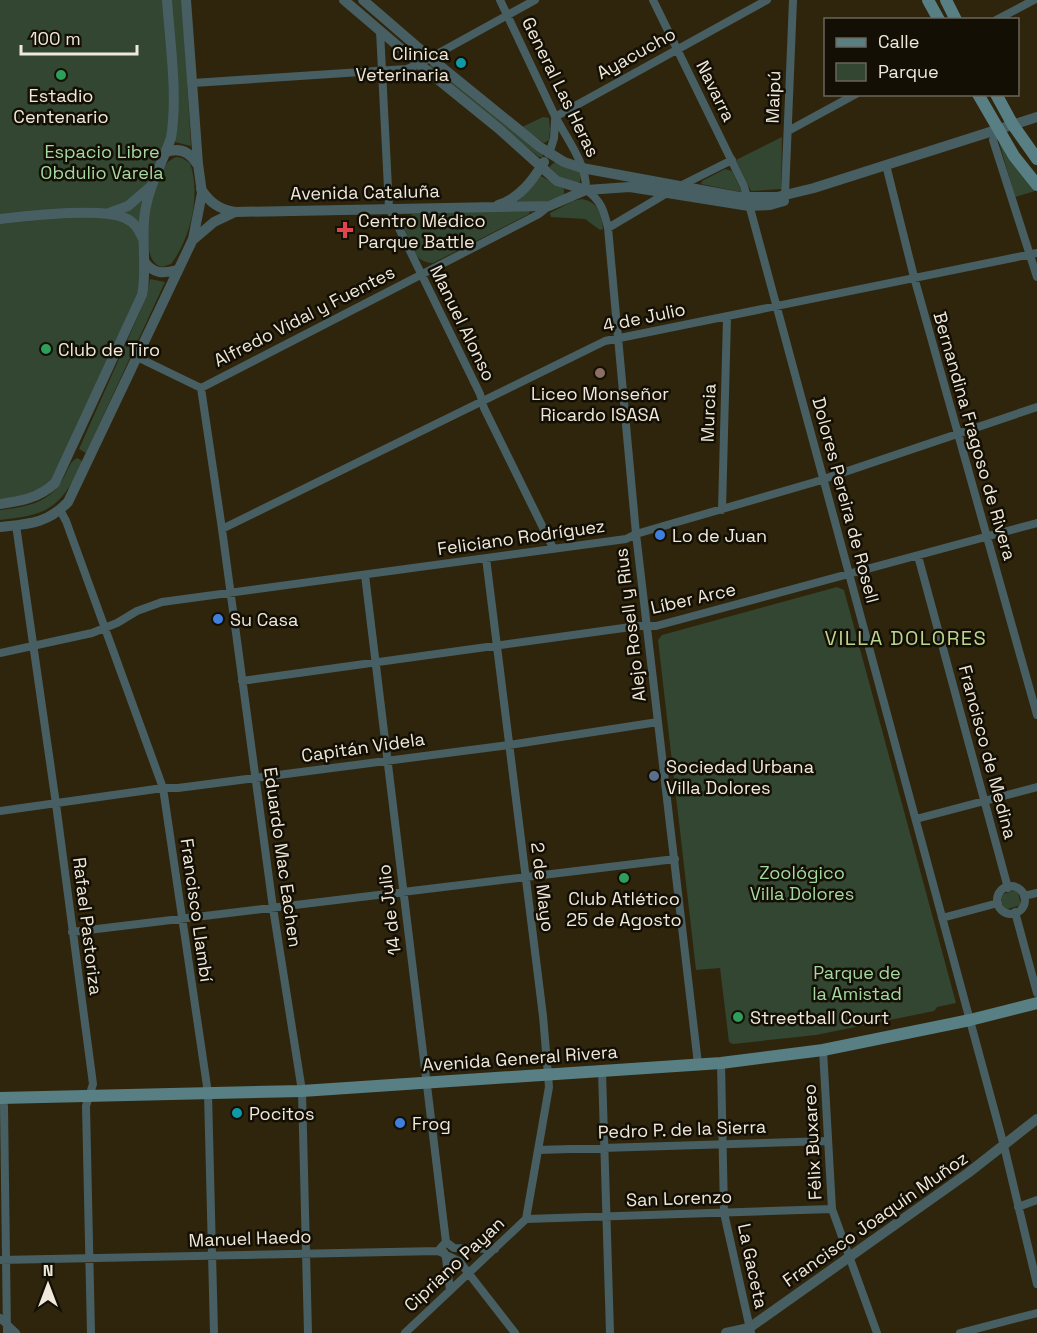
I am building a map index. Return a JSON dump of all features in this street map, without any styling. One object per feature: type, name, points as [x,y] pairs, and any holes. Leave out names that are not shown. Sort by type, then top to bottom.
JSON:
[{"type":"main road","points":[[928,0],[938,18]]},
{"type":"main road","points":[[946,0],[955,18]]},
{"type":"main road","points":[[979,96],[997,130],[1037,185]]},
{"type":"main road","points":[[997,96],[1013,125],[1037,159]]},
{"type":"main road","name":"Avenida General Rivera","points":[[0,1098],[302,1091],[722,1063],[823,1050],[970,1020],[1037,1003]]},
{"type":"street","points":[[0,504],[24,501],[55,483],[142,295],[145,278],[144,219],[150,187],[171,138],[173,119],[167,0]]},
{"type":"street","points":[[0,527],[34,523],[48,518],[60,510],[75,490],[193,239],[201,203],[201,189],[186,0]]},
{"type":"street","points":[[344,0],[418,64],[498,128],[557,181],[586,190],[630,187],[748,202],[777,203],[810,192],[814,188]]},
{"type":"street","points":[[363,0],[429,57],[549,154],[564,162],[582,168],[680,186],[748,202],[814,188],[1037,117]]},
{"type":"street","name":"General Las Heras","points":[[500,0],[555,117],[582,168],[586,179],[586,190]]},
{"type":"street","points":[[193,83],[407,69],[535,0]]},
{"type":"street","name":"Navarra","points":[[653,0],[732,160],[744,186],[748,202]]},
{"type":"street","name":"Ayacucho","points":[[555,117],[767,0]]},
{"type":"street","name":"Maipú","points":[[785,194],[793,0]]},
{"type":"street","points":[[1000,18],[1034,0]]},
{"type":"street","name":"Manuel Alonso","points":[[380,31],[388,208],[553,548]]},
{"type":"street","points":[[788,131],[852,96]]},
{"type":"street","points":[[496,206],[517,195],[541,167],[549,154],[554,138],[555,117]]},
{"type":"street","points":[[997,130],[993,140],[1034,254],[1037,277]]},
{"type":"street","points":[[166,152],[184,151],[190,154],[198,164]]},
{"type":"street","points":[[680,186],[732,160]]},
{"type":"street","name":"Bernandina Fragoso de Rivera","points":[[886,165],[914,278],[1037,716]]},
{"type":"street","points":[[106,214],[128,206],[150,187]]},
{"type":"street","name":"Avenida Cataluña","points":[[201,189],[209,201],[216,206],[235,212],[549,206],[586,190]]},
{"type":"street","name":"Alejo Rosell y Rius","points":[[586,190],[604,208],[608,228],[636,534],[698,1064]]},
{"type":"street","points":[[608,228],[668,193]]},
{"type":"street","name":"Dolores Pereira de Rosell","points":[[748,202],[1004,1146],[1037,1284]]},
{"type":"street","name":"Alfredo Vidal y Fuentes","points":[[137,357],[201,388],[539,214],[549,206]]},
{"type":"street","name":"Avenida Cataluña","points":[[193,239],[214,222],[235,212]]},
{"type":"street","points":[[0,219],[48,214],[106,214],[123,217],[132,222],[143,239]]},
{"type":"street","name":"4 de Julio","points":[[222,529],[605,341],[1034,254]]},
{"type":"street","points":[[144,260],[148,267],[157,272],[177,270]]},
{"type":"street","name":"Murcia","points":[[722,510],[727,317]]},
{"type":"street","name":"Eduardo Mac Eachen","points":[[201,388],[273,908],[302,1091],[308,1333]]},
{"type":"street","name":"Feliciano Rodríguez","points":[[0,654],[106,628],[162,602],[626,539],[636,534],[823,479],[1037,407]]},
{"type":"street","points":[[70,454],[81,454],[88,462]]},
{"type":"street","name":"Francisco Llambí","points":[[60,510],[106,628],[163,788],[208,1094],[214,1333]]},
{"type":"street","name":"Líber Arce","points":[[242,681],[497,645],[656,626],[1037,523]]},
{"type":"street","name":"Rafael Pastoriza","points":[[16,525],[93,1084],[86,1106],[91,1333]]},
{"type":"street","name":"Francisco de Medina","points":[[918,556],[984,801],[1011,887]]},
{"type":"street","name":"2 de Mayo","points":[[486,558],[543,1016],[549,1087],[526,1219]]},
{"type":"street","name":"14 de Julio","points":[[365,575],[446,1242]]},
{"type":"street","points":[[1027,678],[1037,675]]},
{"type":"street","name":"Capitán Videla","points":[[0,811],[163,788],[178,788],[509,745],[658,722]]},
{"type":"street","points":[[916,819],[1037,787]]},
{"type":"street","points":[[72,932],[675,860]]},
{"type":"street","points":[[1011,887],[1020,888],[1024,896],[1025,905],[1015,912],[1000,911],[998,893],[1011,887]]},
{"type":"street","points":[[1024,896],[1037,893]]},
{"type":"street","points":[[942,918],[998,903]]},
{"type":"street","points":[[1015,912],[1037,993]]},
{"type":"street","name":"Félix Buxareo","points":[[823,1050],[832,1209],[877,1333]]},
{"type":"street","name":"La Gaceta","points":[[722,1063],[724,1213],[750,1330]]},
{"type":"street","points":[[602,1071],[610,1333]]},
{"type":"street","points":[[0,1098],[4,1106],[4,1325],[16,1333]]},
{"type":"street","name":"Francisco Joaquín Muñoz","points":[[726,1333],[750,1330],[1004,1146],[1037,1119]]},
{"type":"street","name":"Pedro P. de la Sierra","points":[[538,1150],[828,1141]]},
{"type":"street","points":[[1018,1207],[1037,1200]]},
{"type":"street","name":"San Lorenzo","points":[[526,1219],[832,1209]]},
{"type":"street","name":"Cipriano Payan","points":[[405,1333],[526,1219]]},
{"type":"street","points":[[441,1251],[446,1242],[454,1248],[495,1249]]},
{"type":"street","points":[[441,1251],[459,1262],[470,1273],[515,1333]]},
{"type":"street","points":[[441,1251],[446,1258],[450,1290]]},
{"type":"street","name":"Manuel Haedo","points":[[3,1260],[441,1251]]},
{"type":"street","points":[[960,1333],[1037,1313]]},
{"type":"green space","name":"Espacio Libre Obdulio Varela","points":[[0,0],[167,0],[173,119],[150,187],[145,278],[55,483],[0,504]]},
{"type":"green space","points":[[171,0],[182,0],[191,146],[175,142],[178,108]]},
{"type":"green space","points":[[429,65],[432,65],[542,153],[543,157],[539,157]]},
{"type":"green space","points":[[543,117],[549,118],[550,130],[549,140],[544,143],[522,127]]},
{"type":"green space","points":[[782,137],[781,189],[751,191],[736,160]]},
{"type":"green space","points":[[999,142],[1001,143],[1035,191],[1015,197]]},
{"type":"green space","points":[[176,157],[190,163],[194,202],[184,242],[171,264],[162,267],[154,261],[149,250],[149,218],[162,171],[168,162]]},
{"type":"green space","points":[[555,162],[579,172],[580,182],[560,177],[549,167]]},
{"type":"green space","points":[[725,169],[732,171],[741,192],[701,184],[702,181]]},
{"type":"green space","points":[[541,176],[564,189],[564,195],[545,202],[517,202]]},
{"type":"green space","points":[[582,199],[592,203],[598,210],[602,218],[603,229],[600,230],[585,219],[551,217],[550,213]]},
{"type":"green space","points":[[530,210],[529,214],[433,263],[420,259],[415,254],[405,234],[405,221],[412,214]]},
{"type":"green space","points":[[150,279],[165,282],[86,453],[79,449],[146,298]]},
{"type":"green space","points":[[77,458],[82,464],[67,491],[51,507],[30,515],[0,520],[0,510],[28,505],[52,493],[59,486],[70,464]]},
{"type":"green space","name":"Zoológico Villa Dolores","points":[[837,587],[844,590],[956,1003],[937,1007],[934,1011],[816,1035],[733,1044],[729,1042],[720,968],[696,970],[658,640],[662,635]]},
{"type":"green space","points":[[1015,890],[1018,892],[1021,905],[1004,910],[1000,895]]},
{"type":"place","name":"Clinica Veterinaria","points":[[461,63]]},
{"type":"place","name":"Estadio Centenario","points":[[61,75]]},
{"type":"place","name":"Centro Médico Parque Battle","points":[[345,230]]},
{"type":"place","name":"Club de Tiro","points":[[46,349]]},
{"type":"place","name":"Liceo Monseñor Ricardo ISASA","points":[[600,373]]},
{"type":"place","name":"Lo de Juan","points":[[660,535]]},
{"type":"place","name":"Su Casa","points":[[218,619]]},
{"type":"place","name":"Sociedad Urbana Villa Dolores","points":[[654,776]]},
{"type":"place","name":"Club Atlético 25 de Agosto","points":[[624,878]]},
{"type":"place","name":"Streetball Court","points":[[738,1017]]},
{"type":"place","name":"Pocitos","points":[[237,1113]]},
{"type":"place","name":"Frog","points":[[400,1123]]},
{"type":"district","name":"VILLA DOLORES","points":[[906,638]]},
{"type":"park label","name":"Parque de la Amistad","points":[[857,982]]}]
